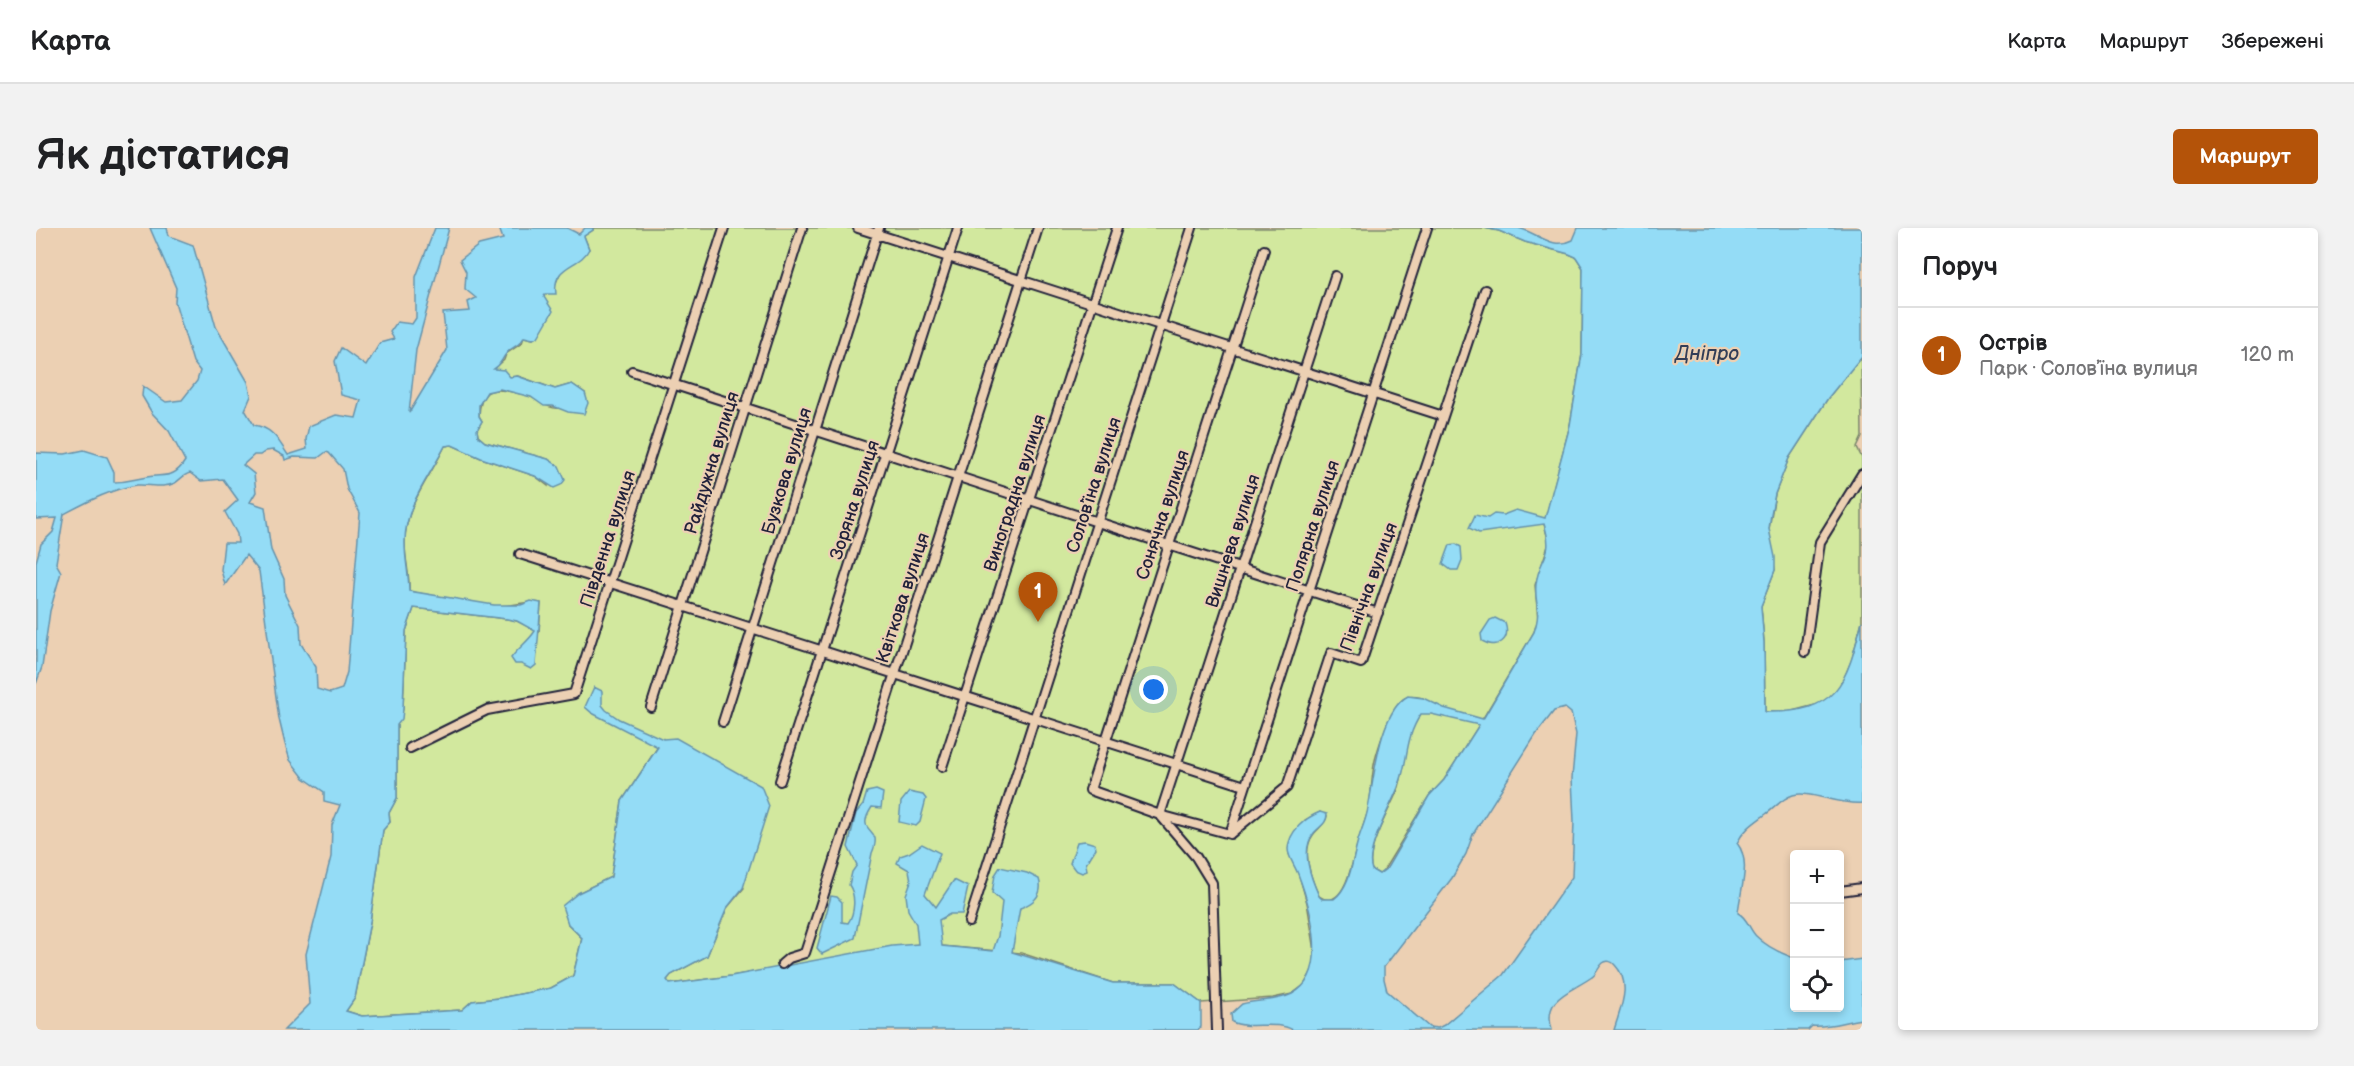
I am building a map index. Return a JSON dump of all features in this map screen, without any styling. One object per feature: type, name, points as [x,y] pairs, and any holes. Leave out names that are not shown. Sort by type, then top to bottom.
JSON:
[{"type":"street","name":"Південна вулиця","points":[[410,747],[487,710],[574,693],[724,228]]},
{"type":"street","name":"Райдужна вулиця","points":[[651,707],[802,228]]},
{"type":"street","points":[[858,228],[878,231],[948,257],[1443,416]]},
{"type":"street","name":"Зоряна вулиця","points":[[780,781],[958,228]]},
{"type":"street","name":"Квіткова вулиця","points":[[782,964],[789,958],[805,953],[1038,228]]},
{"type":"street","name":"Виноградна вулиця","points":[[942,767],[1117,228]]},
{"type":"street","name":"Соловʼїна вулиця","points":[[969,922],[1192,228]]},
{"type":"street","name":"Полярна вулиця","points":[[1230,834],[1427,228]]},
{"type":"street","name":"Бузкова вулиця","points":[[723,722],[878,231]]},
{"type":"street","name":"Сонячна вулиця","points":[[1160,815],[1090,790],[1264,250]]},
{"type":"street","name":"Вишнева вулиця","points":[[1160,815],[1335,276]]},
{"type":"street","name":"Північна вулиця","points":[[1230,834],[1287,787],[1331,653],[1361,663],[1485,290]]},
{"type":"street","points":[[632,371],[1378,613]]},
{"type":"street","points":[[1805,652],[1820,542],[1862,474]]},
{"type":"street","points":[[520,554],[964,698],[1035,718],[1245,786]]},
{"type":"street","points":[[1160,815],[1230,834]]},
{"type":"street","points":[[1160,815],[1196,857],[1212,883],[1217,1030]]},
{"type":"street","points":[[1844,890],[1862,888]]},
{"type":"green space","points":[[593,228],[1484,228],[1576,257],[1583,268],[1582,354],[1570,425],[1544,524],[1549,543],[1535,585],[1538,619],[1534,632],[1479,725],[1444,780],[1429,796],[1382,873],[1379,874],[1372,870],[1372,851],[1399,787],[1407,742],[1421,713],[1423,698],[1412,696],[1405,698],[1395,709],[1386,726],[1375,760],[1368,811],[1346,881],[1335,897],[1328,899],[1319,896],[1308,865],[1309,842],[1327,816],[1320,812],[1305,820],[1289,854],[1299,875],[1307,903],[1316,957],[1313,969],[1304,985],[1292,994],[1273,998],[1201,1003],[1174,983],[1113,983],[1021,953],[919,944],[670,984],[667,980],[671,975],[707,956],[727,908],[744,888],[663,739],[622,801],[611,877],[578,893],[568,924],[582,938],[573,976],[551,988],[472,1001],[462,1010],[362,1016],[346,1011],[355,998],[370,922],[383,830],[390,822],[389,813],[397,798],[397,725],[403,709],[406,631],[414,608],[507,619],[517,621],[539,632],[541,603],[499,606],[409,591],[405,544],[409,517],[419,493],[445,446],[452,445],[481,458],[535,476],[548,486],[548,459],[485,442],[478,436],[477,430],[482,421],[479,416],[481,401],[487,393],[504,390],[526,395],[549,406],[561,408],[585,393],[572,384],[555,389],[493,370],[504,360],[506,354],[522,343],[524,337],[533,339],[545,294],[555,285],[561,271],[589,249],[584,236]]},
{"type":"green space","points":[[1861,357],[1862,437],[1857,448],[1862,458],[1862,621],[1852,659],[1841,685],[1832,696],[1819,704],[1788,712],[1765,712],[1761,606],[1775,570],[1769,529],[1775,494],[1789,458],[1828,398]]},
{"type":"water","points":[[150,228],[167,228],[169,236],[193,245],[216,327],[248,382],[251,396],[245,410],[254,425],[270,432],[288,455],[307,449],[306,439],[309,426],[336,415],[356,418],[361,400],[341,395],[335,361],[341,348],[366,366],[380,343],[394,339],[390,332],[397,322],[412,324],[416,318],[416,277],[435,228],[449,228],[416,350],[409,413],[447,350],[443,313],[470,311],[468,302],[476,298],[465,289],[466,272],[460,260],[479,245],[503,239],[499,228],[567,228],[579,234],[585,228],[593,228],[584,236],[589,249],[585,255],[558,277],[556,294],[545,294],[544,297],[553,311],[538,337],[533,339],[524,337],[508,351],[494,369],[504,370],[510,377],[517,376],[555,389],[572,384],[585,393],[588,403],[584,414],[544,406],[531,397],[500,389],[487,392],[479,405],[479,416],[482,421],[477,430],[478,436],[485,442],[548,459],[559,466],[565,480],[554,488],[535,476],[481,458],[452,445],[445,446],[419,493],[409,517],[405,544],[409,591],[494,605],[521,605],[531,601],[541,603],[536,665],[531,669],[515,664],[511,658],[535,631],[517,621],[414,608],[406,631],[403,709],[402,719],[397,725],[397,798],[389,813],[390,822],[383,830],[370,922],[355,998],[346,1011],[362,1016],[462,1010],[472,1001],[551,988],[573,976],[582,938],[568,924],[562,906],[578,893],[611,877],[622,801],[658,747],[592,713],[585,707],[594,687],[602,691],[602,705],[619,719],[663,739],[676,738],[761,786],[769,806],[743,888],[727,908],[707,956],[671,975],[667,980],[670,984],[731,976],[892,946],[918,944],[916,924],[908,910],[906,895],[911,881],[909,870],[897,863],[900,856],[922,844],[940,853],[925,894],[936,907],[954,880],[968,887],[962,914],[950,914],[939,920],[942,946],[993,951],[998,936],[1002,902],[992,893],[995,875],[1000,867],[1027,873],[1039,879],[1040,890],[1037,898],[1020,908],[1012,952],[1113,983],[1174,983],[1201,1003],[1201,1027],[1198,1030],[284,1030],[310,1004],[306,954],[331,857],[332,825],[340,805],[324,801],[324,792],[304,778],[290,760],[279,719],[259,571],[246,555],[225,585],[221,570],[224,543],[238,543],[237,534],[225,512],[238,500],[223,479],[201,481],[190,473],[170,485],[137,485],[118,490],[64,514],[56,563],[61,572],[50,611],[42,667],[36,684],[36,562],[41,544],[53,532],[57,518],[36,519],[36,453],[65,454],[84,450],[107,457],[114,472],[114,482],[169,475],[181,467],[185,461],[169,431],[152,413],[142,396],[143,386],[166,402],[182,400],[197,381],[200,371],[193,362],[175,302],[176,288]],"holes":[[[273,450],[284,456],[285,460],[294,457],[318,458],[326,452],[329,453],[343,469],[347,489],[360,513],[347,672],[342,689],[330,693],[317,689],[316,667],[301,644],[300,625],[285,595],[284,579],[271,550],[265,507],[250,502],[256,492],[254,474],[243,465],[254,455],[260,455],[266,451]]]},
{"type":"water","name":"Дніпро","points":[[1484,228],[1518,228],[1551,242],[1565,243],[1573,240],[1578,228],[1862,228],[1862,356],[1828,398],[1789,458],[1775,494],[1771,514],[1769,529],[1775,557],[1775,570],[1761,606],[1765,712],[1809,707],[1824,701],[1835,691],[1844,678],[1862,621],[1862,803],[1800,794],[1789,796],[1750,827],[1737,843],[1744,859],[1744,876],[1738,913],[1744,917],[1760,940],[1790,956],[1790,1012],[1844,1012],[1844,961],[1862,959],[1862,1019],[1812,1026],[1808,1030],[1614,1030],[1624,997],[1624,988],[1620,972],[1614,964],[1608,961],[1601,965],[1594,976],[1567,992],[1555,1003],[1550,1019],[1552,1030],[1293,1030],[1286,1027],[1232,1022],[1231,1014],[1242,1004],[1292,994],[1304,984],[1311,971],[1314,956],[1312,921],[1303,888],[1288,852],[1291,836],[1314,815],[1320,812],[1327,814],[1324,823],[1310,840],[1307,856],[1310,873],[1319,896],[1322,899],[1334,899],[1344,888],[1350,874],[1367,813],[1379,747],[1390,716],[1398,704],[1408,696],[1423,698],[1444,708],[1483,719],[1534,632],[1538,612],[1536,584],[1548,544],[1544,524],[1479,533],[1469,528],[1475,515],[1488,518],[1494,514],[1503,515],[1516,510],[1545,518],[1570,425],[1582,354],[1583,268],[1576,257],[1525,242],[1499,231]],"holes":[[[1565,708],[1571,713],[1576,734],[1572,778],[1574,821],[1572,877],[1503,975],[1444,1025],[1438,1028],[1429,1027],[1387,991],[1384,967],[1452,878],[1466,854],[1473,834],[1537,733],[1554,711]],[[1421,714],[1431,714],[1479,725],[1444,780],[1429,796],[1387,868],[1379,874],[1372,870],[1371,861],[1375,840],[1399,785],[1412,732]]]},
{"type":"water","points":[[1456,544],[1461,547],[1462,560],[1458,570],[1451,570],[1443,564],[1450,545]]},
{"type":"water","points":[[1495,618],[1505,623],[1505,639],[1498,644],[1488,644],[1482,641],[1481,634],[1490,620]]},
{"type":"water","points":[[876,790],[883,793],[881,808],[872,807],[867,816],[867,827],[873,833],[875,844],[855,938],[822,954],[817,948],[831,896],[837,897],[842,902],[842,922],[848,923],[852,914],[854,899],[849,885],[852,872],[857,865],[848,847],[856,813],[863,805],[867,792]]},
{"type":"water","points":[[909,792],[923,795],[926,799],[920,822],[916,826],[899,822],[901,802]]},
{"type":"water","points":[[1085,841],[1095,844],[1096,848],[1086,864],[1087,871],[1082,873],[1075,870],[1070,863],[1077,842]]},
{"type":"place","name":"Острів","points":[[1038,622]]}]
